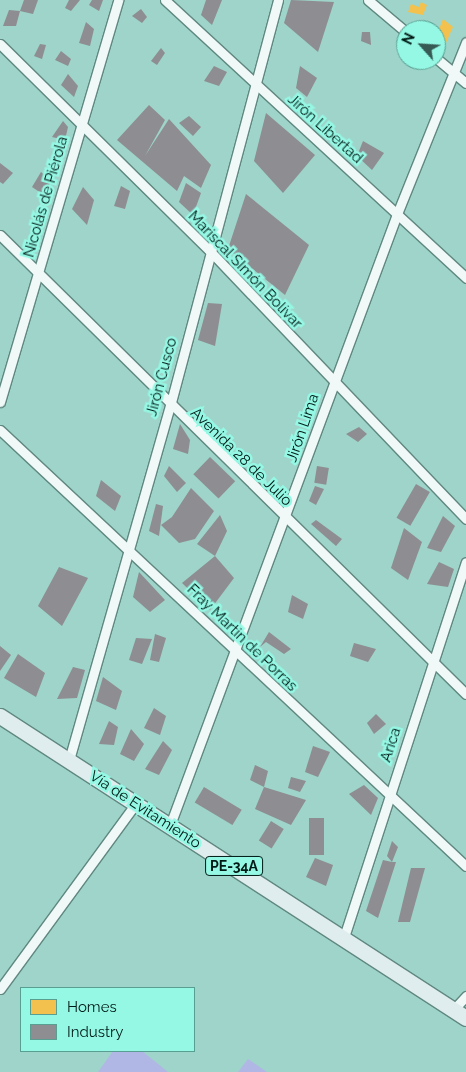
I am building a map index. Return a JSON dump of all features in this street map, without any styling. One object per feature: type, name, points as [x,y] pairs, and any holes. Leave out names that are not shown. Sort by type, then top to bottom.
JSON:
[{"type":"highway","name":"Vía de Evitamiento","points":[[0,716],[460,1014]]},
{"type":"street","name":"Nicolás de Piérola","points":[[0,402],[118,0]]},
{"type":"street","name":"Jirón Libertad","points":[[165,0],[466,278]]},
{"type":"street","name":"Jirón Cusco","points":[[68,760],[127,547],[170,406],[209,250],[278,0]]},
{"type":"street","points":[[368,0],[396,24]]},
{"type":"street","name":"Jirón Lima","points":[[170,825],[285,520],[333,382],[397,214],[466,42]]},
{"type":"street","name":"Mariscal SImón Bolívar","points":[[0,44],[209,250],[333,382],[466,519]]},
{"type":"street","points":[[446,66],[466,83]]},
{"type":"street","name":"Avenida 28 de Julio","points":[[0,235],[285,520],[466,694]]},
{"type":"street","name":"Fray Martin de Porras","points":[[0,430],[127,547],[235,652],[466,866]]},
{"type":"street","name":"Arica","points":[[344,938],[432,660],[466,562]]},
{"type":"street","points":[[0,989],[136,804]]},
{"type":"street","points":[[460,1014],[466,996]]},
{"type":"shaded area","points":[[112,1052],[143,1052],[168,1072],[98,1072]]},
{"type":"shaded area","points":[[248,1059],[267,1072],[238,1072]]},
{"type":"building: Homes","points":[[421,2],[427,5],[423,15],[408,12],[411,4],[419,7]]},
{"type":"building: Homes","points":[[446,21],[453,27],[446,43]]},
{"type":"building: Industry","points":[[24,0],[38,0],[33,14],[20,11]]},
{"type":"building: Industry","points":[[69,0],[80,0],[71,11],[65,8]]},
{"type":"building: Industry","points":[[92,0],[103,0],[99,11],[89,5]]},
{"type":"building: Industry","points":[[206,0],[222,0],[212,25],[201,15]]},
{"type":"building: Industry","points":[[291,0],[334,2],[318,52],[284,23]]},
{"type":"building: Industry","points":[[141,9],[147,17],[142,23],[132,16]]},
{"type":"building: Industry","points":[[9,10],[20,11],[16,26],[3,26]]},
{"type":"building: Industry","points":[[86,22],[94,29],[90,46],[79,43]]},
{"type":"building: Industry","points":[[362,32],[370,32],[371,45],[361,41]]},
{"type":"building: Industry","points":[[40,44],[46,45],[42,59],[34,56]]},
{"type":"building: Industry","points":[[161,48],[165,53],[157,65],[151,61]]},
{"type":"building: Industry","points":[[61,51],[71,59],[68,66],[55,60]]},
{"type":"building: Industry","points":[[214,66],[227,72],[219,86],[204,81]]},
{"type":"building: Industry","points":[[300,66],[317,78],[307,97],[296,88]]},
{"type":"building: Industry","points":[[68,74],[78,86],[74,97],[61,85]]},
{"type":"building: Industry","points":[[149,105],[165,120],[145,156],[169,119],[211,165],[201,188],[184,176],[177,191],[117,140]]},
{"type":"building: Industry","points":[[266,113],[315,155],[283,193],[254,161]]},
{"type":"building: Industry","points":[[189,116],[201,127],[193,136],[179,123]]},
{"type":"building: Industry","points":[[63,121],[68,127],[65,140],[52,137]]},
{"type":"building: Industry","points":[[363,141],[384,153],[372,170],[357,156]]},
{"type":"building: Industry","points":[[0,163],[13,173],[3,184],[0,182]]},
{"type":"building: Industry","points":[[41,172],[51,181],[44,195],[32,187]]},
{"type":"building: Industry","points":[[186,183],[201,193],[193,215],[179,202]]},
{"type":"building: Industry","points":[[121,186],[130,191],[125,209],[114,206]]},
{"type":"building: Industry","points":[[83,187],[94,200],[87,225],[72,209]]},
{"type":"building: Industry","points":[[246,194],[309,245],[285,295],[228,249]]},
{"type":"building: Industry","points":[[208,303],[222,304],[215,346],[198,340]]},
{"type":"building: Industry","points":[[180,424],[190,440],[188,454],[173,449]]},
{"type":"building: Industry","points":[[359,427],[367,434],[358,442],[346,434]]},
{"type":"building: Industry","points":[[210,457],[235,481],[219,499],[193,474]]},
{"type":"building: Industry","points":[[169,466],[186,483],[177,492],[164,476]]},
{"type":"building: Industry","points":[[317,466],[329,468],[326,485],[314,483]]},
{"type":"building: Industry","points":[[101,480],[121,496],[115,511],[96,496]]},
{"type":"building: Industry","points":[[416,484],[430,492],[410,526],[396,518]]},
{"type":"building: Industry","points":[[315,486],[324,489],[316,505],[309,501]]},
{"type":"building: Industry","points":[[191,488],[214,511],[195,539],[179,543],[161,525],[172,517]]},
{"type":"building: Industry","points":[[156,504],[163,506],[159,536],[149,531]]},
{"type":"building: Industry","points":[[220,515],[227,531],[215,556],[197,544]]},
{"type":"building: Industry","points":[[443,516],[455,526],[441,552],[427,548]]},
{"type":"building: Industry","points":[[316,520],[342,539],[336,546],[311,524]]},
{"type":"building: Industry","points":[[404,528],[422,542],[408,580],[391,568]]},
{"type":"building: Industry","points":[[215,556],[234,578],[210,610],[182,583]]},
{"type":"building: Industry","points":[[439,562],[454,569],[448,587],[427,584]]},
{"type":"building: Industry","points":[[59,567],[88,578],[62,626],[38,606]]},
{"type":"building: Industry","points":[[139,572],[165,600],[150,612],[133,597]]},
{"type":"building: Industry","points":[[292,595],[308,604],[303,619],[288,612]]},
{"type":"building: Industry","points":[[269,632],[291,649],[284,654],[266,642],[260,647]]},
{"type":"building: Industry","points":[[155,634],[166,638],[159,662],[150,660]]},
{"type":"building: Industry","points":[[136,638],[152,639],[142,664],[129,660]]},
{"type":"building: Industry","points":[[354,643],[376,649],[368,662],[350,656]]},
{"type":"building: Industry","points":[[0,646],[11,655],[0,671]]},
{"type":"building: Industry","points":[[18,654],[45,673],[36,697],[4,678]]},
{"type":"building: Industry","points":[[73,667],[85,670],[77,698],[57,699]]},
{"type":"building: Industry","points":[[103,677],[122,691],[116,710],[96,701]]},
{"type":"building: Industry","points":[[154,708],[166,716],[160,735],[144,728]]},
{"type":"building: Industry","points":[[376,714],[386,724],[374,734],[367,723]]},
{"type":"building: Industry","points":[[109,721],[118,727],[114,745],[99,744]]},
{"type":"building: Industry","points":[[131,729],[144,744],[134,761],[120,754]]},
{"type":"building: Industry","points":[[163,741],[172,750],[159,775],[145,769]]},
{"type":"building: Industry","points":[[313,746],[330,752],[318,777],[305,772]]},
{"type":"building: Industry","points":[[255,765],[268,771],[264,787],[250,780]]},
{"type":"building: Industry","points":[[291,777],[306,781],[300,792],[288,788]]},
{"type":"building: Industry","points":[[364,785],[378,798],[371,815],[349,794]]},
{"type":"building: Industry","points":[[204,787],[242,810],[232,825],[195,802]]},
{"type":"building: Industry","points":[[264,787],[306,800],[291,825],[255,809]]},
{"type":"building: Industry","points":[[309,818],[324,818],[324,855],[309,855]]},
{"type":"building: Industry","points":[[271,821],[284,829],[272,848],[259,841]]},
{"type":"building: Industry","points":[[392,841],[398,847],[392,862],[387,856]]},
{"type":"building: Industry","points":[[315,858],[333,865],[326,886],[306,877]]},
{"type":"building: Industry","points":[[383,860],[396,862],[378,918],[366,911]]},
{"type":"building: Industry","points":[[411,868],[425,868],[410,922],[398,922]]}]
